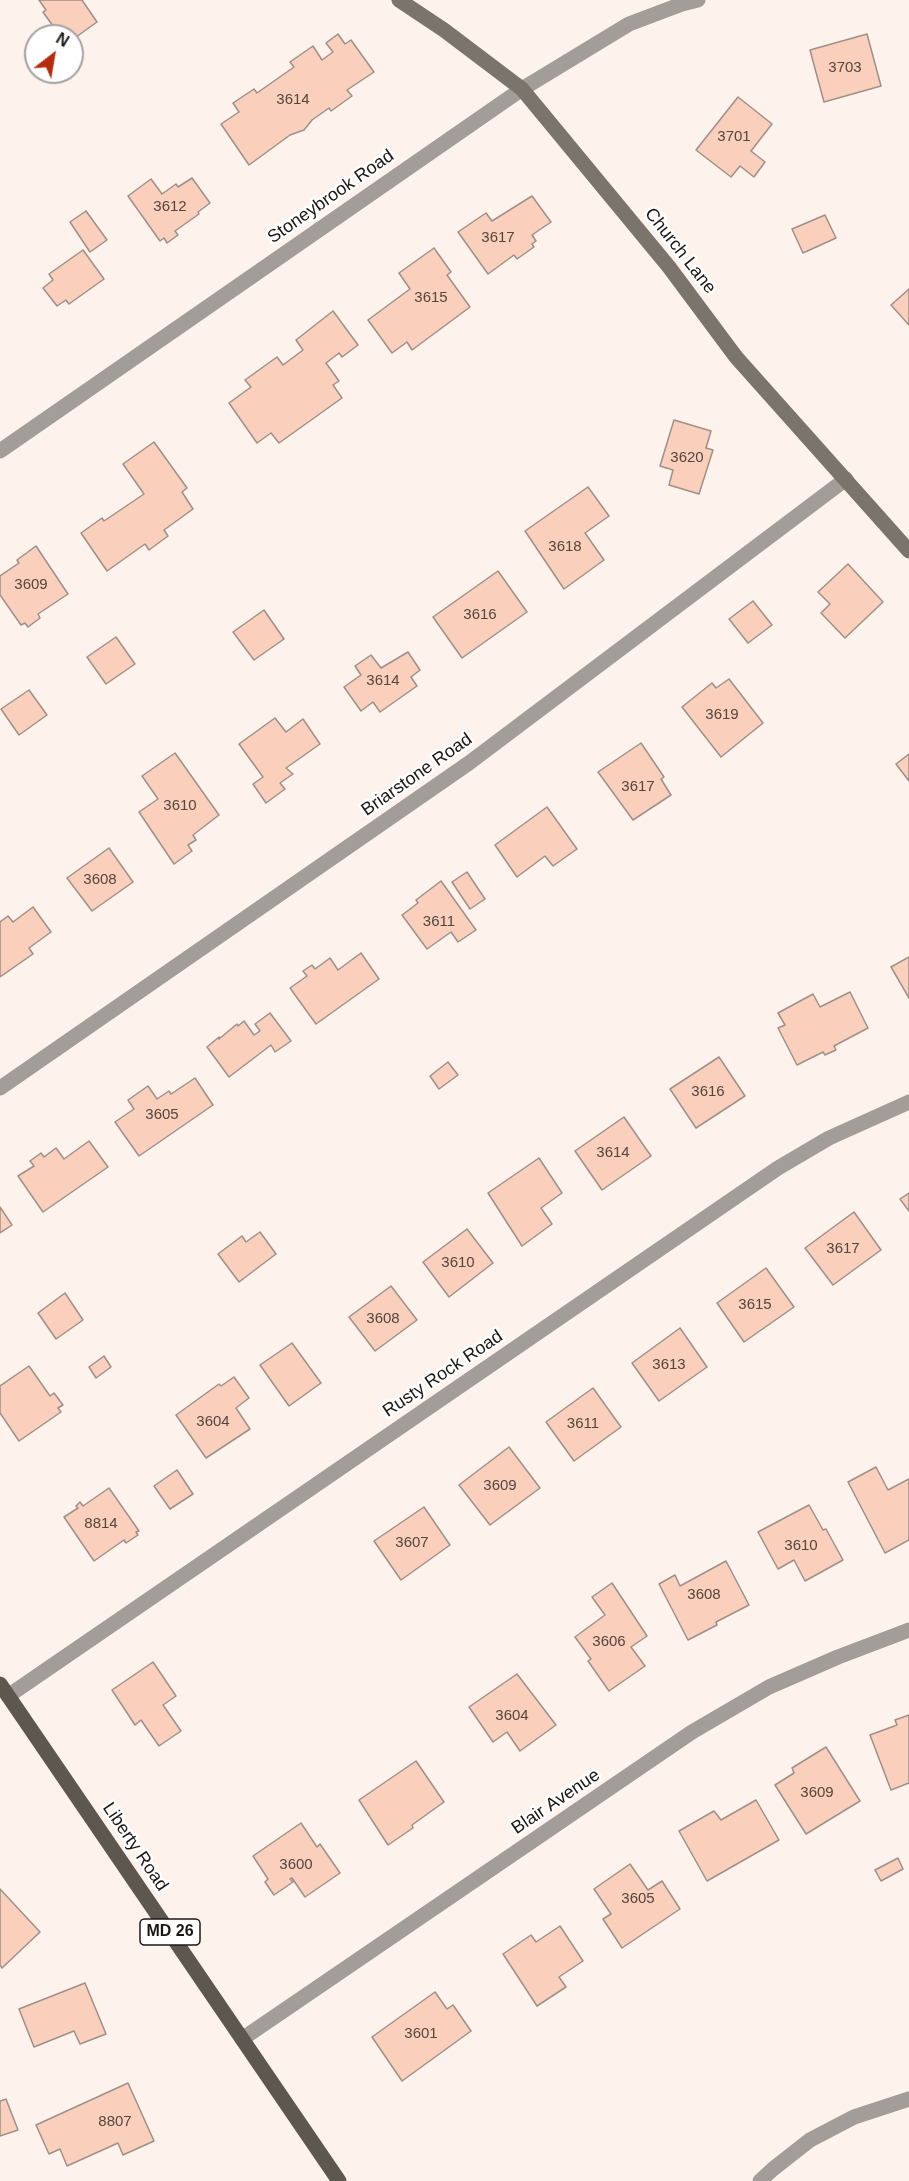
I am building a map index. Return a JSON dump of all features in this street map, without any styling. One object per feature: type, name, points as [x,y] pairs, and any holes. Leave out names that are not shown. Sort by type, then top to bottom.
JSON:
[{"type":"main road","name":"Liberty Road","points":[[4,1690],[339,2181]]},
{"type":"street","name":"Church Lane","points":[[399,0],[444,30],[522,89],[669,267],[736,357],[909,551]]},
{"type":"street","name":"Stoneybrook Road","points":[[0,451],[522,89],[629,24],[698,0]]},
{"type":"street","name":"Briarstone Road","points":[[0,1088],[469,763],[846,479]]},
{"type":"street","name":"Rusty Rock Road","points":[[4,1690],[778,1168],[829,1138],[909,1102]]},
{"type":"street","name":"Blair Avenue","points":[[243,2039],[692,1732],[770,1687],[838,1657],[909,1630]]},
{"type":"street","points":[[760,2181],[810,2140],[854,2117],[909,2099]]},
{"type":"building","points":[[39,0],[82,0],[97,22],[84,31],[84,24],[52,24],[43,12],[46,10]]},
{"type":"building","points":[[338,34],[345,44],[351,40],[374,72],[347,90],[352,96],[331,111],[329,108],[312,120],[304,130],[290,135],[249,165],[221,124],[239,112],[233,103],[254,89],[257,93],[294,67],[290,62],[313,46],[322,60],[333,52],[326,43]]},
{"type":"building","points":[[867,34],[881,86],[824,102],[810,50]]},
{"type":"building","points":[[738,97],[772,124],[751,151],[765,162],[754,177],[740,166],[731,177],[696,150]]},
{"type":"building","points":[[192,178],[210,203],[175,231],[178,235],[167,243],[164,238],[160,241],[128,196],[151,179],[162,194],[176,184],[178,187]]},
{"type":"building","points":[[532,196],[551,222],[532,235],[536,241],[532,244],[534,247],[517,259],[514,255],[488,274],[458,232],[486,213],[492,221]]},
{"type":"building","points":[[86,211],[107,240],[90,252],[70,222]]},
{"type":"building","points":[[825,215],[836,238],[803,253],[792,229]]},
{"type":"building","points":[[434,248],[451,272],[447,275],[470,307],[412,350],[407,342],[392,353],[368,320],[410,289],[399,273]]},
{"type":"building","points":[[83,250],[104,279],[69,304],[66,300],[57,306],[43,288],[53,280],[49,274]]},
{"type":"building","points":[[909,289],[909,325],[891,305]]},
{"type":"building","points":[[333,311],[358,345],[342,357],[339,353],[326,363],[339,381],[333,385],[342,398],[279,443],[271,433],[257,443],[229,403],[251,387],[245,380],[277,357],[283,365],[303,350],[296,340]]},
{"type":"building","points":[[674,420],[711,431],[706,448],[713,450],[699,494],[669,485],[673,470],[660,466]]},
{"type":"building","points":[[154,442],[187,488],[182,492],[193,509],[164,530],[168,536],[149,550],[145,544],[107,571],[81,533],[102,518],[104,521],[144,494],[123,464]]},
{"type":"building","points":[[588,487],[609,516],[585,533],[604,560],[564,589],[525,531]]},
{"type":"building","points":[[36,546],[68,594],[38,614],[40,618],[28,627],[25,623],[21,625],[0,595],[0,576],[19,563],[17,560]]},
{"type":"building","points":[[848,564],[883,602],[845,638],[821,613],[830,604],[818,592]]},
{"type":"building","points":[[498,571],[527,612],[462,658],[433,617]]},
{"type":"building","points":[[753,601],[772,625],[748,643],[729,619]]},
{"type":"building","points":[[264,610],[284,639],[254,660],[233,632]]},
{"type":"building","points":[[116,637],[135,664],[106,684],[87,657]]},
{"type":"building","points":[[408,652],[420,670],[411,677],[417,686],[380,712],[373,702],[361,711],[344,687],[361,675],[355,666],[371,655],[381,668]]},
{"type":"building","points":[[729,679],[763,723],[721,757],[682,707],[712,683],[716,688]]},
{"type":"building","points":[[29,690],[47,715],[19,735],[1,709]]},
{"type":"building","points":[[275,718],[286,732],[303,719],[320,744],[286,768],[293,774],[280,783],[285,789],[266,803],[253,784],[263,777],[239,744]]},
{"type":"building","points":[[641,743],[664,777],[661,779],[671,795],[633,820],[598,772]]},
{"type":"building","points":[[175,753],[219,815],[193,835],[196,840],[188,845],[192,851],[174,864],[139,812],[158,799],[142,776]]},
{"type":"building","points":[[909,754],[909,781],[896,764]]},
{"type":"building","points":[[547,807],[577,849],[553,866],[545,856],[517,877],[495,845]]},
{"type":"building","points":[[109,848],[133,882],[92,911],[67,878]]},
{"type":"building","points":[[467,872],[485,899],[470,909],[452,882]]},
{"type":"building","points":[[441,881],[476,930],[458,942],[451,932],[427,949],[402,915],[418,903],[416,900]]},
{"type":"building","points":[[33,907],[51,932],[29,948],[33,954],[0,977],[0,922],[8,916],[13,922]]},
{"type":"building","points":[[361,953],[379,979],[316,1024],[290,988],[307,976],[303,971],[312,965],[315,969],[330,958],[338,970]]},
{"type":"building","points":[[909,957],[909,998],[891,967]]},
{"type":"building","points":[[850,992],[868,1028],[834,1046],[836,1050],[825,1055],[823,1052],[797,1065],[778,1028],[785,1025],[778,1013],[813,994],[820,1007]]},
{"type":"building","points":[[270,1013],[291,1041],[275,1052],[271,1045],[229,1077],[207,1047],[244,1021],[254,1035],[260,1031],[255,1024]]},
{"type":"building","points":[[719,1057],[745,1096],[696,1128],[670,1089]]},
{"type":"building","points":[[448,1062],[458,1075],[439,1089],[430,1076]]},
{"type":"building","points":[[195,1078],[213,1105],[139,1156],[115,1122],[134,1109],[128,1100],[148,1086],[157,1099],[169,1091],[171,1094]]},
{"type":"building","points":[[624,1117],[651,1156],[602,1190],[575,1151]]},
{"type":"building","points":[[89,1141],[108,1167],[43,1212],[18,1176],[34,1166],[30,1161],[41,1153],[44,1157],[56,1148],[64,1159]]},
{"type":"building","points":[[539,1158],[562,1193],[541,1208],[552,1224],[522,1246],[488,1193]]},
{"type":"building","points":[[909,1193],[909,1211],[900,1199]]},
{"type":"building","points":[[0,1207],[12,1225],[0,1233]]},
{"type":"building","points":[[854,1212],[881,1250],[833,1285],[805,1248]]},
{"type":"building","points":[[467,1229],[493,1263],[449,1297],[423,1262]]},
{"type":"building","points":[[260,1232],[276,1254],[239,1282],[218,1254],[242,1236],[246,1242]]},
{"type":"building","points":[[766,1268],[794,1307],[744,1342],[717,1303]]},
{"type":"building","points":[[391,1286],[417,1320],[375,1351],[349,1317]]},
{"type":"building","points":[[65,1293],[83,1320],[56,1339],[38,1313]]},
{"type":"building","points":[[680,1328],[707,1367],[659,1401],[632,1363]]},
{"type":"building","points":[[292,1343],[321,1383],[289,1406],[260,1365]]},
{"type":"building","points":[[104,1356],[111,1367],[96,1378],[89,1367]]},
{"type":"building","points":[[29,1366],[50,1396],[54,1393],[63,1405],[58,1408],[61,1412],[19,1441],[0,1413],[0,1386]]},
{"type":"building","points":[[234,1377],[249,1398],[236,1408],[250,1429],[206,1458],[176,1415],[219,1384],[221,1386]]},
{"type":"building","points":[[593,1388],[621,1427],[574,1461],[546,1422]]},
{"type":"building","points":[[509,1447],[540,1488],[490,1525],[459,1485]]},
{"type":"building","points":[[876,1467],[888,1490],[909,1479],[909,1540],[885,1553],[848,1482]]},
{"type":"building","points":[[177,1470],[193,1494],[170,1509],[154,1486]]},
{"type":"building","points":[[109,1488],[139,1531],[136,1532],[138,1535],[126,1543],[124,1540],[94,1561],[64,1517],[78,1508],[76,1506],[80,1502],[83,1506]]},
{"type":"building","points":[[809,1505],[823,1530],[826,1529],[843,1560],[805,1581],[794,1560],[778,1569],[758,1532]]},
{"type":"building","points":[[424,1507],[450,1545],[401,1580],[374,1541]]},
{"type":"building","points":[[726,1561],[749,1605],[688,1640],[659,1584],[675,1575],[680,1586]]},
{"type":"building","points":[[612,1583],[647,1636],[631,1647],[645,1666],[609,1691],[588,1661],[591,1659],[575,1637],[605,1615],[592,1597]]},
{"type":"building","points":[[153,1662],[176,1696],[163,1705],[181,1731],[159,1746],[141,1720],[135,1725],[112,1690]]},
{"type":"building","points":[[517,1674],[556,1725],[520,1751],[507,1732],[493,1742],[469,1707]]},
{"type":"building","points":[[909,1715],[909,1783],[891,1790],[870,1735],[897,1725],[895,1720]]},
{"type":"building","points":[[826,1747],[860,1801],[806,1834],[775,1785],[794,1773],[792,1768]]},
{"type":"building","points":[[416,1761],[444,1802],[388,1845],[359,1800]]},
{"type":"building","points":[[756,1800],[779,1840],[707,1881],[679,1831],[714,1811],[721,1820]]},
{"type":"building","points":[[301,1823],[317,1847],[320,1844],[340,1873],[305,1897],[292,1878],[290,1879],[293,1882],[274,1895],[265,1882],[268,1879],[253,1856]]},
{"type":"building","points":[[898,1858],[903,1869],[881,1881],[875,1870]]},
{"type":"building","points":[[630,1864],[648,1890],[662,1881],[680,1909],[622,1948],[603,1919],[611,1914],[594,1889]]},
{"type":"building","points":[[0,1889],[40,1932],[2,1968],[0,1965]]},
{"type":"building","points":[[560,1926],[583,1961],[559,1977],[566,1987],[537,2006],[503,1954],[531,1935],[536,1942]]},
{"type":"building","points":[[85,1983],[106,2034],[80,2044],[74,2031],[34,2047],[19,2009]]},
{"type":"building","points":[[435,1992],[447,2009],[453,2005],[471,2031],[402,2081],[372,2037]]},
{"type":"building","points":[[128,2083],[154,2141],[123,2155],[118,2143],[67,2166],[60,2149],[49,2154],[36,2125]]},
{"type":"building","points":[[6,2099],[18,2130],[0,2136],[0,2101]]}]
